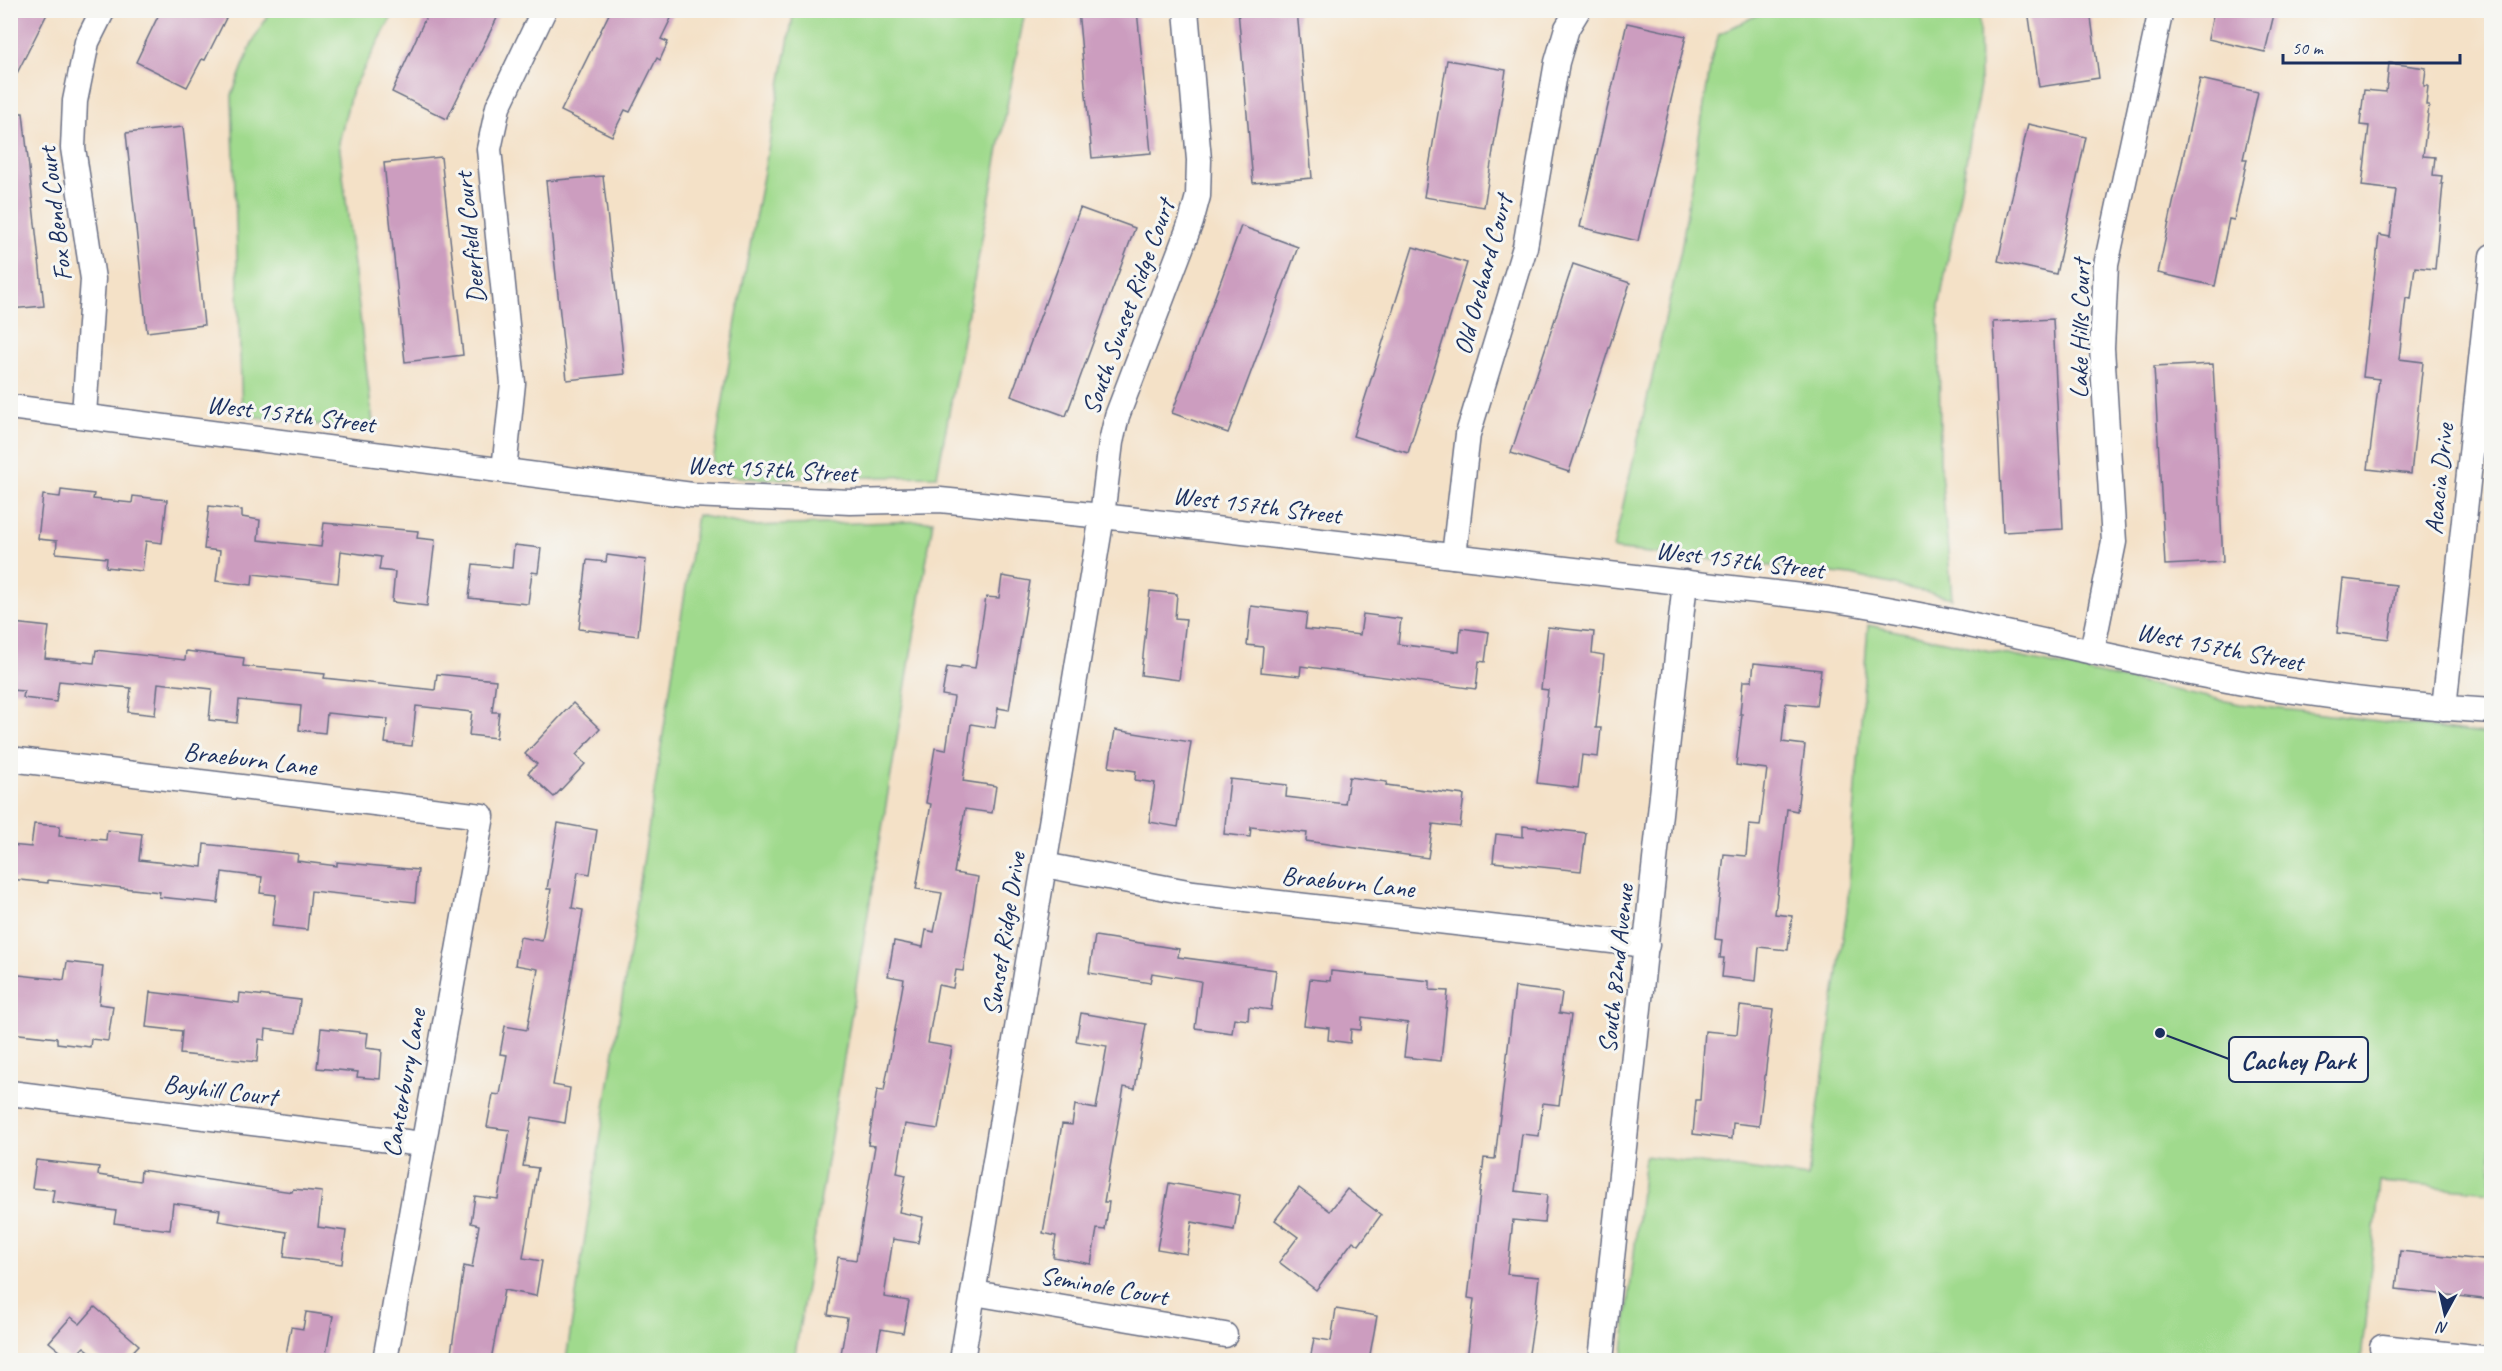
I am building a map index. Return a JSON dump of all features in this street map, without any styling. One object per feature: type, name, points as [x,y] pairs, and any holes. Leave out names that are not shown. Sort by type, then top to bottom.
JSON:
[{"type":"street","name":"Fox Bend Court","points":[[84,415],[93,279],[73,148],[74,113],[87,42],[103,10]]},
{"type":"street","name":"Deerfield Court","points":[[504,470],[513,383],[489,149],[498,107],[544,10]]},
{"type":"street","name":"South Sunset Ridge Court","points":[[1102,516],[1111,442],[1117,416],[1191,222],[1198,196],[1199,160],[1186,10]]},
{"type":"street","name":"Old Orchard Court","points":[[1454,556],[1468,434],[1525,247],[1557,62],[1567,28],[1578,10]]},
{"type":"street","name":"Lake Hills Court","points":[[2092,651],[2114,542],[2102,348],[2106,265],[2161,10]]},
{"type":"street","name":"Acacia Drive","points":[[2444,708],[2492,256]]},
{"type":"street","name":"West 157th Street","points":[[10,407],[692,495],[850,502],[940,500],[1102,516],[1828,599],[1911,612],[2171,669],[2283,689],[2444,708],[2492,711]]},
{"type":"street","name":"Sunset Ridge Drive","points":[[962,1360],[975,1293],[1102,516]]},
{"type":"street","name":"South 82nd Avenue","points":[[1601,1360],[1685,582]]},
{"type":"street","name":"Braeburn Lane","points":[[10,759],[482,816]]},
{"type":"street","name":"Canterbury Lane","points":[[385,1360],[482,816]]},
{"type":"street","name":"Braeburn Lane","points":[[1044,865],[1193,893],[1647,945]]},
{"type":"street","name":"Bayhill Court","points":[[10,1093],[422,1144]]},
{"type":"street","name":"Seminole Court","points":[[975,1293],[1225,1335]]},
{"type":"street","points":[[2382,1347],[2492,1359]]},
{"type":"green space","points":[[1767,10],[1979,11],[1980,86],[1939,307],[1940,460],[1952,598],[1851,575],[1613,549],[1681,250],[1711,61],[1719,34]]},
{"type":"green space","points":[[270,11],[395,11],[351,93],[339,142],[374,432],[242,415],[232,95],[252,43]]},
{"type":"green space","points":[[794,11],[1025,11],[937,476],[758,479],[711,474],[737,315]]},
{"type":"green space","points":[[697,515],[751,526],[933,521],[794,1360],[566,1360]]},
{"type":"green space","points":[[1868,625],[2240,704],[2491,735],[2491,1192],[2380,1182],[2361,1360],[1622,1360],[1645,1156],[1808,1177],[1847,910]]},
{"type":"building","points":[[10,10],[49,10],[10,87]]},
{"type":"building","points":[[161,10],[230,10],[205,60],[202,59],[187,87],[136,62]]},
{"type":"building","points":[[429,10],[501,10],[447,119],[392,92]]},
{"type":"building","points":[[611,10],[675,10],[661,39],[668,42],[660,60],[657,58],[630,112],[625,110],[612,136],[561,111]]},
{"type":"building","points":[[1078,10],[1137,10],[1151,153],[1092,158]]},
{"type":"building","points":[[1238,10],[1297,10],[1312,178],[1253,183]]},
{"type":"building","points":[[2028,10],[2090,10],[2099,78],[2039,87]]},
{"type":"building","points":[[2214,10],[2275,10],[2265,52],[2208,39]]},
{"type":"building","points":[[1627,23],[1686,36],[1638,241],[1580,227]]},
{"type":"building","points":[[1447,60],[1506,70],[1484,207],[1424,197]]},
{"type":"building","points":[[2389,63],[2426,68],[2424,86],[2428,86],[2426,105],[2429,105],[2423,156],[2435,157],[2433,175],[2442,176],[2441,184],[2443,184],[2435,269],[2415,267],[2411,299],[2406,298],[2399,359],[2423,362],[2411,474],[2368,469],[2379,379],[2363,377],[2379,235],[2390,237],[2396,190],[2362,186],[2369,126],[2360,125],[2364,90],[2386,92]]},
{"type":"building","points":[[2200,79],[2258,92],[2243,159],[2247,159],[2234,220],[2229,219],[2215,286],[2158,273]]},
{"type":"building","points":[[10,113],[23,113],[44,306],[10,309]]},
{"type":"building","points":[[2028,124],[2086,137],[2056,274],[1998,261]]},
{"type":"building","points":[[183,127],[204,325],[147,332],[126,133]]},
{"type":"building","points":[[441,157],[463,355],[405,362],[384,163]]},
{"type":"building","points":[[603,176],[625,374],[567,380],[546,181]]},
{"type":"building","points":[[1080,208],[1135,228],[1066,416],[1011,396]]},
{"type":"building","points":[[1241,226],[1298,247],[1228,433],[1172,413]]},
{"type":"building","points":[[1413,247],[1467,263],[1408,453],[1353,436]]},
{"type":"building","points":[[1573,264],[1630,283],[1569,472],[1511,453]]},
{"type":"building","points":[[2053,319],[2063,529],[2003,532],[1993,322]]},
{"type":"building","points":[[2213,364],[2223,562],[2165,565],[2154,367]]},
{"type":"building","points":[[61,490],[94,494],[93,499],[132,503],[133,496],[167,500],[162,543],[146,541],[142,571],[106,567],[107,558],[56,553],[57,541],[38,539],[43,495],[60,497]]},
{"type":"building","points":[[209,506],[242,510],[242,517],[260,520],[258,540],[321,547],[324,523],[418,531],[417,538],[435,540],[427,606],[392,602],[395,572],[379,570],[381,557],[341,551],[338,583],[253,574],[252,585],[216,581],[220,551],[204,549]]},
{"type":"building","points":[[514,545],[541,548],[538,573],[532,572],[528,604],[469,598],[473,564],[512,568]]},
{"type":"building","points":[[607,555],[646,560],[638,636],[579,629],[587,560],[606,562]]},
{"type":"building","points":[[1002,576],[1030,581],[1009,710],[998,708],[995,728],[971,724],[963,781],[996,786],[992,813],[965,809],[954,873],[978,877],[963,971],[956,970],[953,988],[938,985],[928,1043],[952,1047],[938,1129],[905,1124],[897,1173],[906,1175],[899,1212],[923,1217],[918,1243],[893,1239],[884,1297],[909,1301],[903,1333],[881,1329],[875,1360],[840,1360],[847,1318],[828,1315],[838,1257],[856,1260],[875,1146],[868,1145],[877,1090],[884,1091],[904,979],[888,976],[894,941],[923,947],[926,930],[934,932],[942,893],[916,889],[931,804],[926,803],[935,748],[946,750],[954,697],[942,695],[947,667],[975,668],[986,597],[999,598]]},
{"type":"building","points":[[2343,579],[2396,585],[2389,639],[2337,633]]},
{"type":"building","points":[[1150,591],[1177,594],[1175,618],[1186,619],[1179,680],[1141,675]]},
{"type":"building","points":[[1251,606],[1307,613],[1305,629],[1360,635],[1363,614],[1401,619],[1398,644],[1459,652],[1461,628],[1489,632],[1485,662],[1479,661],[1476,689],[1301,666],[1300,676],[1261,672],[1263,647],[1247,645]]},
{"type":"building","points":[[13,623],[49,627],[45,658],[94,663],[96,650],[185,660],[186,651],[244,658],[243,666],[325,674],[324,678],[435,690],[437,674],[496,680],[492,712],[499,712],[496,738],[469,735],[472,712],[416,706],[412,746],[385,743],[388,719],[327,713],[325,733],[299,730],[301,706],[239,700],[237,723],[209,720],[212,689],[158,683],[155,715],[128,712],[131,688],[59,681],[56,702],[23,698],[24,691],[10,690],[10,647]]},
{"type":"building","points":[[1548,627],[1594,632],[1592,653],[1604,655],[1596,728],[1601,728],[1598,757],[1582,755],[1578,788],[1537,783],[1548,690],[1541,689]]},
{"type":"building","points":[[1754,663],[1821,670],[1816,706],[1786,703],[1782,742],[1805,745],[1797,811],[1787,809],[1775,914],[1792,916],[1788,950],[1759,947],[1756,981],[1722,977],[1724,958],[1720,958],[1722,940],[1715,939],[1724,854],[1746,856],[1749,825],[1760,826],[1767,769],[1736,765],[1743,681],[1752,681]]},
{"type":"building","points":[[573,703],[600,729],[576,755],[585,764],[554,797],[528,773],[537,764],[525,754]]},
{"type":"building","points":[[1115,730],[1191,742],[1178,827],[1149,822],[1155,783],[1135,780],[1136,771],[1109,767]]},
{"type":"building","points":[[1349,777],[1387,782],[1386,785],[1464,795],[1460,827],[1433,824],[1428,858],[1306,841],[1307,833],[1251,827],[1250,837],[1224,834],[1230,779],[1287,785],[1286,797],[1345,804]]},
{"type":"building","points":[[558,823],[597,830],[590,874],[578,872],[572,908],[583,910],[553,1085],[570,1088],[565,1123],[532,1117],[523,1166],[538,1168],[523,1258],[542,1261],[536,1296],[504,1290],[491,1360],[450,1360],[464,1266],[472,1268],[479,1225],[471,1223],[475,1196],[498,1199],[510,1130],[487,1127],[493,1094],[500,1095],[507,1055],[500,1054],[505,1026],[527,1030],[538,969],[515,965],[520,937],[542,941],[551,889],[547,889]]},
{"type":"building","points":[[34,824],[60,826],[59,836],[106,840],[107,830],[142,834],[139,860],[202,867],[204,844],[298,854],[297,861],[337,866],[337,862],[418,870],[415,902],[311,891],[307,930],[272,926],[276,895],[260,893],[262,877],[222,872],[218,903],[159,897],[160,892],[48,880],[48,883],[10,879],[10,845],[31,847]]},
{"type":"building","points":[[1523,826],[1586,833],[1581,871],[1493,862],[1496,834],[1523,837]]},
{"type":"building","points":[[1095,936],[1179,949],[1178,957],[1276,970],[1271,1010],[1249,1007],[1248,1020],[1234,1018],[1232,1033],[1195,1028],[1201,981],[1152,973],[1150,983],[1089,973]]},
{"type":"building","points":[[67,962],[103,966],[99,1004],[113,1006],[108,1041],[91,1039],[90,1047],[57,1043],[57,1038],[10,1033],[10,974],[64,980]]},
{"type":"building","points":[[1331,971],[1430,981],[1430,990],[1448,991],[1441,1061],[1404,1057],[1408,1023],[1362,1017],[1361,1030],[1351,1029],[1350,1043],[1328,1040],[1329,1028],[1304,1025],[1310,979],[1330,981]]},
{"type":"building","points":[[1515,987],[1562,993],[1559,1013],[1571,1015],[1559,1105],[1543,1103],[1539,1136],[1522,1134],[1515,1191],[1547,1195],[1544,1223],[1513,1220],[1507,1274],[1539,1277],[1536,1306],[1528,1360],[1467,1360],[1474,1299],[1468,1298],[1484,1158],[1495,1159]]},
{"type":"building","points":[[150,992],[239,1003],[240,993],[300,1000],[296,1033],[266,1029],[265,1040],[259,1039],[257,1062],[180,1054],[182,1031],[146,1027]]},
{"type":"building","points":[[1740,1006],[1773,1010],[1759,1126],[1733,1123],[1732,1139],[1693,1134],[1696,1100],[1700,1100],[1705,1031],[1737,1034]]},
{"type":"building","points":[[1081,1013],[1146,1024],[1135,1089],[1124,1087],[1104,1202],[1109,1202],[1105,1230],[1097,1229],[1091,1264],[1053,1257],[1056,1236],[1043,1233],[1062,1124],[1072,1125],[1075,1105],[1096,1109],[1107,1046],[1076,1041]]},
{"type":"building","points":[[321,1028],[368,1033],[366,1048],[382,1050],[380,1079],[357,1077],[358,1072],[317,1068]]},
{"type":"building","points":[[36,1160],[99,1167],[98,1175],[140,1181],[141,1170],[292,1192],[293,1189],[322,1192],[318,1227],[346,1231],[342,1264],[284,1257],[287,1232],[218,1221],[220,1210],[173,1203],[170,1230],[114,1223],[116,1211],[52,1202],[54,1190],[32,1188]]},
{"type":"building","points":[[1169,1183],[1240,1195],[1234,1230],[1192,1222],[1187,1254],[1157,1249]]},
{"type":"building","points":[[1299,1188],[1330,1211],[1347,1189],[1381,1215],[1359,1245],[1353,1241],[1316,1290],[1279,1262],[1298,1237],[1275,1220]]},
{"type":"building","points":[[2400,1251],[2492,1261],[2492,1300],[2396,1289]]},
{"type":"building","points":[[95,1307],[139,1345],[125,1360],[101,1360],[84,1347],[71,1360],[49,1342],[71,1317],[80,1324]]},
{"type":"building","points":[[1336,1309],[1377,1316],[1369,1360],[1310,1360],[1314,1338],[1331,1341]]},
{"type":"building","points":[[306,1312],[333,1316],[325,1360],[285,1360],[291,1327],[303,1329]]},
{"type":"place","name":"Cachey Park","points":[[2160,1033]]}]
